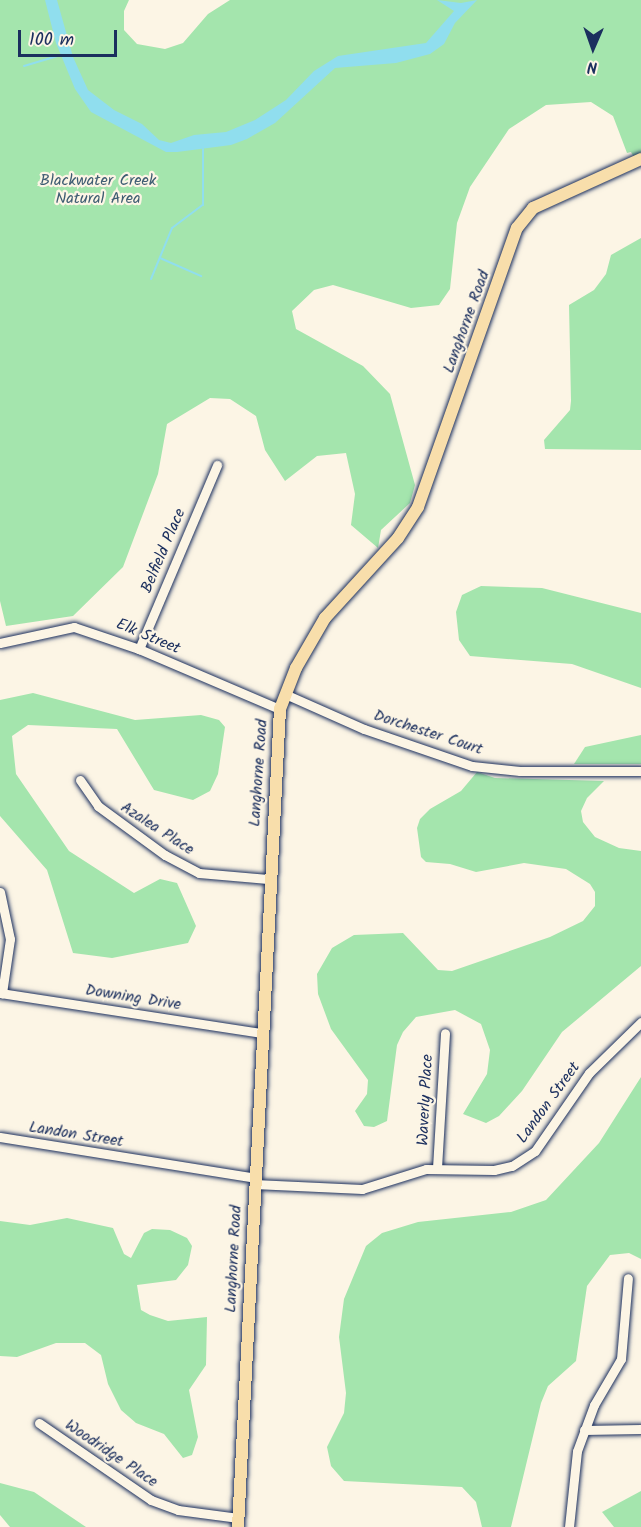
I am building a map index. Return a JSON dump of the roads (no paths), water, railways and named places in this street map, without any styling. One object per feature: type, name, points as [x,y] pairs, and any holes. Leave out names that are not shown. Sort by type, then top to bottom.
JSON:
[{"type":"main road","name":"Langhorne Road","points":[[238,1522],[268,879],[280,709],[285,694],[325,618],[398,538],[418,507],[517,228],[533,208],[641,159]]},
{"type":"street","name":"Belfield Place","points":[[139,649],[217,465]]},
{"type":"street","name":"Elk Street","points":[[0,643],[74,627],[139,649],[280,709]]},
{"type":"street","name":"Dorchester Court","points":[[285,694],[364,729],[472,766],[520,771],[641,771]]},
{"type":"street","name":"Azalea Place","points":[[80,780],[98,807],[165,855],[200,873],[268,879]]},
{"type":"street","points":[[0,892],[10,939],[1,993]]},
{"type":"street","name":"Downing Drive","points":[[1,993],[261,1033]]},
{"type":"street","name":"Landon Street","points":[[0,1137],[254,1181],[371,1188],[410,1173],[437,1168],[503,1169],[529,1157],[589,1073],[641,1022]]},
{"type":"street","name":"Waverly Place","points":[[437,1168],[445,1033]]},
{"type":"street","points":[[569,1527],[573,1472],[584,1430],[621,1359],[628,1278]]},
{"type":"street","name":"Woodridge Place","points":[[39,1423],[151,1500],[178,1510],[238,1522]]},
{"type":"street","points":[[584,1430],[641,1428]]},
{"type":"water","points":[[45,0],[57,0],[73,57],[88,90],[114,110],[142,124],[159,140],[171,143],[194,135],[226,132],[255,120],[286,100],[314,71],[338,56],[426,43],[454,11],[437,0],[461,3],[477,0],[455,23],[444,44],[430,54],[396,63],[335,68],[275,123],[247,139],[231,145],[166,152],[91,112],[75,89],[56,43]]},
{"type":"waterway","points":[[24,66],[64,54]]},
{"type":"waterway","points":[[151,279],[172,228],[203,205],[203,149]]},
{"type":"waterway","points":[[160,258],[201,276]]},
{"type":"park label","name":"Blackwater Creek Natural Area","points":[[98,190]]}]
